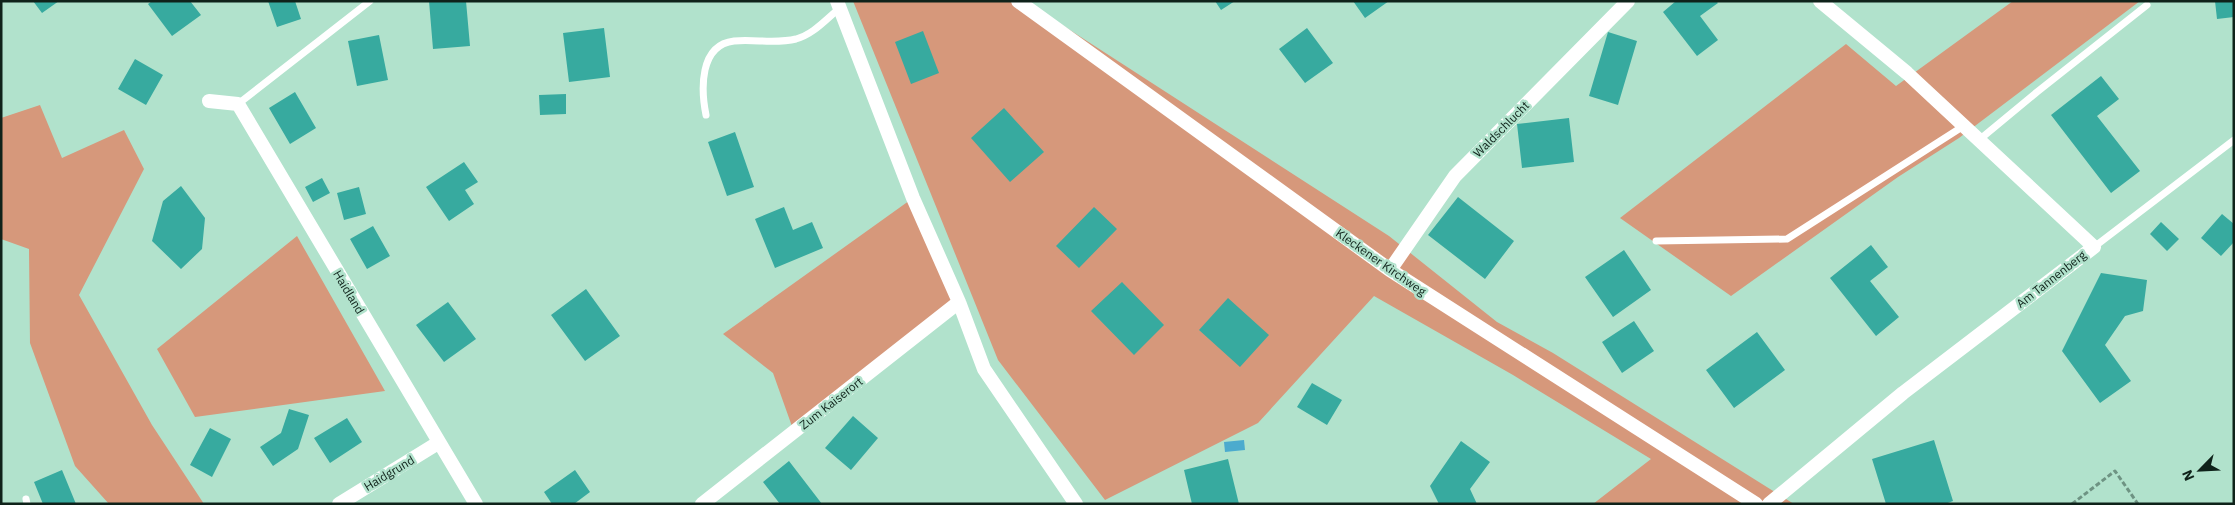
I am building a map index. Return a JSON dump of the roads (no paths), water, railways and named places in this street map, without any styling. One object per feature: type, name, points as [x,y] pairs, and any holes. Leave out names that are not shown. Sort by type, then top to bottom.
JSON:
[{"type":"street","name":"Kleckener Kirchweg","points":[[1018,1],[1390,270],[1756,504]]},
{"type":"street","name":"Waldschlucht","points":[[1390,270],[1455,176],[1628,1]]},
{"type":"street","name":"Am Tannenberg","points":[[1769,504],[1903,393],[2094,246],[1907,74],[1820,1]]},
{"type":"street","points":[[838,4],[913,198],[959,302],[984,369],[1076,504]]},
{"type":"street","points":[[209,101],[238,104]]},
{"type":"street","name":"Haidland","points":[[238,104],[476,504]]},
{"type":"street","name":"Zum Kaiserort","points":[[702,504],[959,302]]},
{"type":"street","name":"Haidgrund","points":[[339,504],[438,443]]},
{"type":"lane","points":[[238,104],[370,1]]},
{"type":"lane","points":[[706,115],[703,100],[704,78],[709,58],[720,46],[733,41],[796,39],[815,30],[838,4]]},
{"type":"lane","points":[[1979,140],[2147,5]]},
{"type":"lane","points":[[1656,241],[1787,239],[1962,127],[1907,74]]},
{"type":"lane","points":[[2094,246],[2234,140]]},
{"type":"water","points":[[1244,440],[1245,450],[1225,452],[1224,442]]}]
